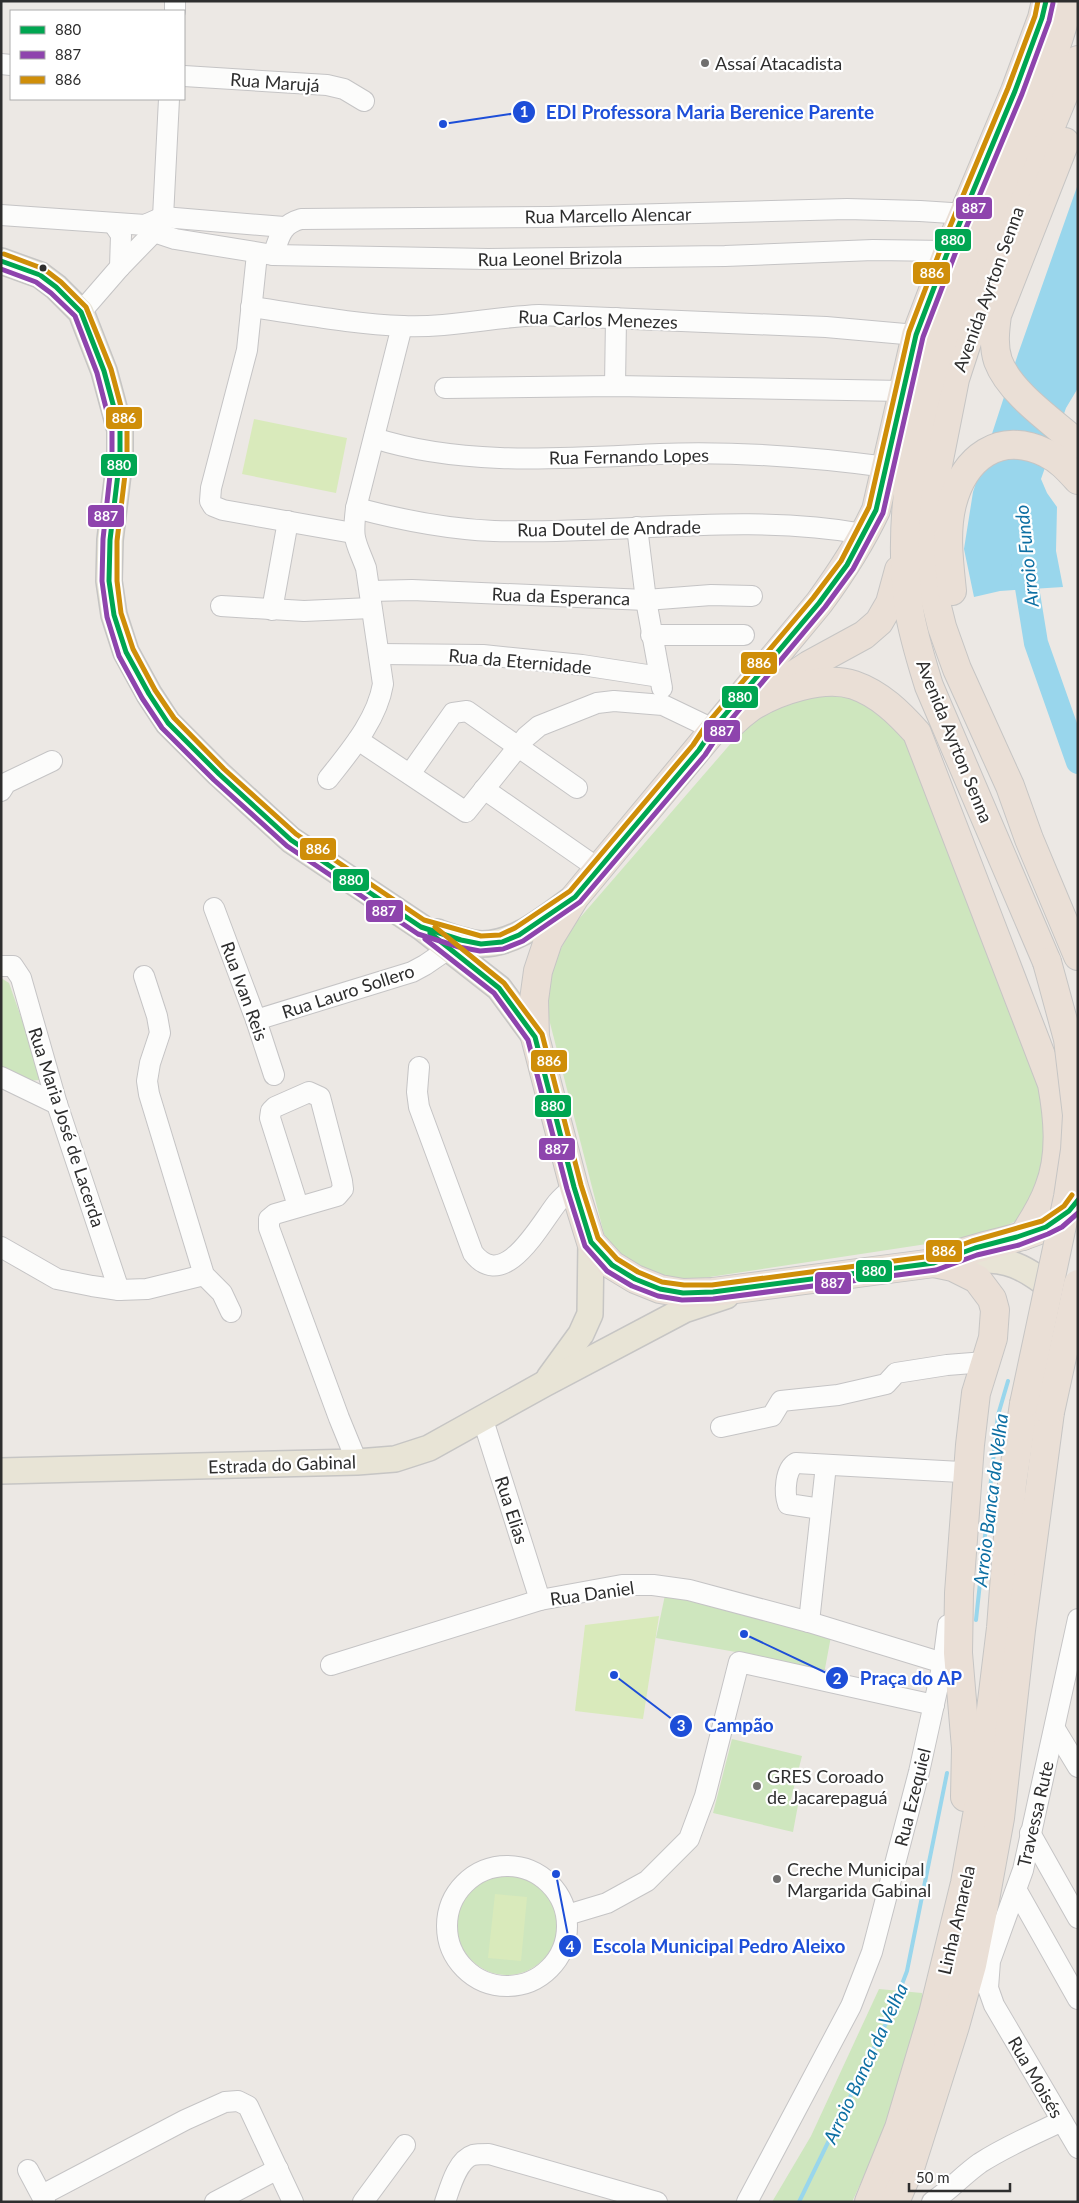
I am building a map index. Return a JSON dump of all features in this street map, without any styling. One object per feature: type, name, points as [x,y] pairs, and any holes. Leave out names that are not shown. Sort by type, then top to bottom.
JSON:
[{"type":"highway","points":[[749,1288],[683,1293],[660,1290],[635,1279],[612,1265],[590,1242],[535,1037],[534,1000],[538,971],[548,941],[575,897],[819,603],[848,564],[864,534],[876,510],[916,335],[948,251],[1018,82],[1042,18],[1046,1]]},
{"type":"highway","name":"Avenida Ayrton Senna","points":[[1011,1629],[1012,1484],[1024,1404],[1068,1196],[1075,1150],[1077,1115],[1068,1039],[1047,962],[929,686],[917,648],[906,583],[905,541],[908,490],[915,446],[935,361],[965,274],[1032,108],[1065,18],[1069,1]]},
{"type":"highway","name":"Avenida Ayrton Senna","points":[[1078,60],[986,284],[955,379],[928,510],[928,550],[934,595],[942,628],[957,669],[1010,786],[1029,839],[1078,956]]},
{"type":"highway","points":[[1078,110],[997,315],[995,334],[998,359],[1002,370],[1015,388],[1078,444]]},
{"type":"highway","points":[[1010,786],[952,596],[948,554],[948,528],[952,504],[966,469],[977,457],[1005,445],[1030,447],[1046,453],[1062,463],[1078,480]]},
{"type":"highway","points":[[706,740],[751,708],[774,688],[809,665],[864,635],[879,622],[890,604],[896,586],[905,541]]},
{"type":"highway","points":[[751,708],[782,692],[825,682],[852,685],[875,695],[898,711],[917,733],[1052,1084],[1058,1117],[1056,1155],[1050,1187],[1039,1211],[1023,1236]]},
{"type":"highway","points":[[1004,958],[1028,987],[1043,1000],[1055,1008],[1078,1015]]},
{"type":"highway","name":"Estrada do Gabinal","points":[[749,1288],[934,1263],[955,1254],[1023,1236],[1052,1224],[1068,1213],[1078,1200]]},
{"type":"highway","points":[[934,1263],[953,1267],[978,1279],[992,1299],[995,1320],[993,1338],[976,1393],[970,1445],[960,1593],[958,1653],[966,1748],[965,1883]]},
{"type":"highway","points":[[1011,1629],[1050,1412],[1078,1284]]},
{"type":"highway","name":"Linha Amarela","points":[[869,2202],[899,2128],[933,2014],[965,1883],[1011,1629]]},
{"type":"highway","name":"Linha Amarela","points":[[895,2202],[911,2165],[955,2026],[972,1965],[1000,1818],[1011,1629]]},
{"type":"main road","points":[[1,261],[40,275],[81,312],[104,371],[120,430],[120,457],[110,540],[109,581],[114,615],[126,652],[149,694],[168,723],[218,774],[291,840],[422,927],[456,944],[499,988],[535,1037]]},
{"type":"main road","points":[[456,944],[502,942],[519,935],[575,897]]},
{"type":"main road","name":"Estrada do Gabinal","points":[[544,1384],[581,1334],[590,1314],[590,1242]]},
{"type":"main road","name":"Estrada do Gabinal","points":[[934,1263],[984,1258],[1005,1261],[1024,1268],[1078,1310]]},
{"type":"main road","name":"Estrada do Gabinal","points":[[1,1471],[357,1462],[395,1459],[429,1448],[483,1420],[544,1384],[684,1310],[749,1288]]},
{"type":"street","name":"Rua Marujá","points":[[185,76],[327,85],[344,90],[364,101]]},
{"type":"street","points":[[81,312],[154,224],[169,100]]},
{"type":"street","name":"Rua Marcello Alencar","points":[[284,228],[291,222],[301,219],[549,217],[847,209],[920,210],[951,213],[963,217]]},
{"type":"street","points":[[1,215],[113,223],[284,228]]},
{"type":"street","points":[[113,223],[121,234],[120,267]]},
{"type":"street","name":"Rua Leonel Brizola","points":[[154,224],[174,240],[265,254],[488,259],[725,256],[872,250],[948,251]]},
{"type":"street","points":[[284,228],[265,254],[251,307],[248,350],[211,488],[210,501],[213,506],[223,510],[353,533]]},
{"type":"street","name":"Rua Carlos Menezes","points":[[251,307],[402,326],[451,326],[507,317],[540,315],[826,327],[916,335]]},
{"type":"street","points":[[615,386],[616,318]]},
{"type":"street","points":[[328,779],[358,740],[381,695],[383,684],[366,568],[353,533],[356,508],[402,326]]},
{"type":"street","points":[[445,388],[615,386],[903,391]]},
{"type":"street","name":"Rua Fernando Lopes","points":[[374,438],[421,450],[457,455],[574,459],[660,454],[720,454],[785,457],[887,467]]},
{"type":"street","name":"Rua Doutel de Andrade","points":[[356,508],[429,525],[492,531],[794,526],[864,534]]},
{"type":"street","points":[[272,610],[288,521]]},
{"type":"street","points":[[637,528],[651,635],[660,677],[663,705]]},
{"type":"street","name":"Rua da Esperanca","points":[[221,606],[272,610],[370,599],[412,590],[646,600],[712,595],[752,596]]},
{"type":"street","points":[[651,635],[744,635]]},
{"type":"street","name":"Rua da Eternidade","points":[[379,654],[483,655],[582,665],[660,677]]},
{"type":"street","points":[[358,740],[466,812],[526,737],[539,726],[597,702],[614,701],[663,705],[706,740]]},
{"type":"street","points":[[410,774],[448,718],[459,710],[475,715],[577,788]]},
{"type":"street","points":[[3,783],[52,761]]},
{"type":"street","points":[[484,789],[599,868]]},
{"type":"street","name":"Rua Ivan Reis","points":[[214,908],[256,1020],[274,1075]]},
{"type":"street","name":"Rua Lauro Sollero","points":[[256,1020],[412,972],[426,966],[456,944]]},
{"type":"street","name":"Rua Maria José de Lacerda","points":[[7,966],[21,978],[57,1104],[119,1290]]},
{"type":"street","points":[[144,976],[157,1016],[160,1033],[150,1063],[149,1094],[204,1275],[222,1293],[231,1312]]},
{"type":"street","points":[[419,1067],[417,1092],[420,1107],[473,1253],[479,1262],[490,1265],[503,1265],[515,1258],[559,1201],[574,1188]]},
{"type":"street","points":[[1,1077],[57,1104]]},
{"type":"street","points":[[298,1206],[270,1118],[271,1111],[275,1107],[309,1092],[320,1097],[343,1189],[337,1196],[275,1214],[269,1219],[269,1228],[338,1418],[357,1462]]},
{"type":"street","points":[[1,1247],[56,1278],[119,1290],[147,1289],[204,1275]]},
{"type":"street","points":[[721,1427],[772,1416],[781,1401],[838,1395],[886,1384],[896,1373],[947,1365],[985,1362]]},
{"type":"street","name":"Rua Ezequiel","points":[[747,2202],[851,2006],[872,1952],[943,1663],[967,1418],[976,1393]]},
{"type":"street","name":"Rua Elias","points":[[483,1420],[540,1600]]},
{"type":"street","points":[[821,1509],[788,1504],[786,1499],[788,1471],[796,1463],[961,1472]]},
{"type":"street","points":[[809,1622],[826,1466]]},
{"type":"street","name":"Rua Daniel","points":[[331,1665],[540,1600],[622,1585],[689,1590],[809,1622],[943,1663]]},
{"type":"street","name":"Travessa Rute","points":[[994,2005],[988,1988],[990,1961],[1017,1891],[1078,1620]]},
{"type":"street","points":[[567,1915],[607,1902],[647,1881],[689,1839],[705,1796],[739,1662],[934,1705]]},
{"type":"street","points":[[1055,1729],[1078,1767]]},
{"type":"street","points":[[1030,1834],[1078,1918]]},
{"type":"street","points":[[504,1866],[519,1867],[545,1879],[556,1890],[567,1915],[566,1939],[558,1959],[548,1971],[534,1980],[520,1985],[504,1986],[489,1984],[476,1977],[464,1968],[456,1958],[447,1933],[450,1907],[463,1885],[475,1875],[489,1869],[504,1866]]},
{"type":"street","points":[[1017,1891],[1078,1999]]},
{"type":"street","name":"Rua Moisés","points":[[994,2005],[1078,2148]]},
{"type":"street","points":[[28,2170],[43,2199],[184,2120],[225,2102],[238,2101],[248,2106],[294,2202]]},
{"type":"street","points":[[932,2202],[946,2193],[969,2171],[982,2162],[1062,2121]]},
{"type":"street","points":[[363,2202],[405,2145]]},
{"type":"street","points":[[445,2202],[457,2171],[472,2155],[489,2154],[657,2202]]},
{"type":"street","points":[[215,2202],[278,2169]]},
{"type":"green space","points":[[254,419],[347,438],[336,493],[242,474]]},
{"type":"green space","points":[[829,692],[856,699],[874,708],[889,721],[906,742],[1005,989],[1046,1108],[1042,1177],[1036,1197],[1016,1221],[986,1235],[690,1280],[650,1274],[640,1270],[622,1257],[604,1234],[549,1019],[548,1003],[553,966],[578,920],[752,719],[775,703]]},
{"type":"green space","points":[[1,978],[9,983],[40,1071],[39,1080],[28,1081],[1,1066]]},
{"type":"green space","points":[[665,1595],[832,1631],[824,1674],[753,1655],[656,1638]]},
{"type":"green space","points":[[659,1616],[643,1719],[575,1711],[585,1625]]},
{"type":"green space","name":"GRES Coroado de Jacarepaguá","points":[[732,1739],[802,1756],[790,1803],[798,1805],[793,1832],[713,1813]]},
{"type":"green space","points":[[507,1875],[526,1879],[542,1890],[553,1906],[557,1925],[553,1944],[542,1960],[526,1971],[507,1975],[488,1971],[472,1960],[461,1944],[457,1925],[461,1906],[472,1890],[488,1879]]},
{"type":"green space","points":[[495,1894],[527,1897],[521,1961],[488,1958]]},
{"type":"green space","points":[[879,1989],[922,1993],[926,2026],[895,2119],[881,2139],[852,2202],[772,2202],[811,2136]]},
{"type":"water","points":[[1078,184],[1078,388],[1066,408],[1041,479],[1047,493],[1057,507],[1056,551],[1063,587],[1000,591],[974,597],[964,549],[973,492],[1018,354]]},
{"type":"waterway","name":"Arroio Fundo","points":[[1022,557],[1036,643],[1078,762]]},
{"type":"waterway","name":"Arroio Banca da Velha","points":[[976,1620],[998,1415],[1008,1381]]},
{"type":"waterway","name":"Arroio Banca da Velha","points":[[799,2202],[891,2013],[907,1971],[947,1773]]},
{"type":"transit line","name":"886","points":[[4,254],[44,269],[61,282],[86,307],[111,369],[127,429],[127,458],[117,541],[117,581],[121,613],[133,649],[155,690],[174,718],[224,769],[296,834],[424,920],[481,936],[500,935],[515,928],[570,891],[693,745],[707,724],[813,598],[841,561],[869,507],[909,332],[941,248],[1008,88],[1035,16],[1038,1]]},
{"type":"transit line","name":"880","points":[[1,261],[40,275],[56,287],[81,312],[104,371],[120,430],[120,457],[110,540],[109,581],[114,615],[126,652],[149,694],[168,723],[219,774],[291,840],[421,927],[461,940],[481,944],[502,942],[519,935],[575,897],[699,750],[713,729],[819,603],[847,565],[876,510],[916,335],[948,251],[1015,91],[1042,18],[1046,1]]},
{"type":"transit line","name":"887","points":[[1,269],[36,282],[51,293],[75,316],[97,373],[112,431],[112,457],[103,539],[102,581],[107,617],[119,656],[142,698],[162,728],[214,780],[287,846],[418,934],[459,947],[480,951],[503,949],[523,941],[580,902],[705,755],[719,734],[825,607],[853,569],[883,513],[923,337],[955,254],[1022,94],[1049,21],[1053,3]]},
{"type":"transit line","name":"886","points":[[435,927],[504,983],[542,1034],[581,1185],[598,1238],[617,1259],[638,1272],[662,1282],[684,1285],[712,1285],[932,1256],[972,1241],[1042,1221],[1064,1206],[1072,1195]]},
{"type":"transit line","name":"880","points":[[430,933],[499,988],[535,1037],[574,1187],[591,1242],[612,1265],[635,1279],[660,1289],[683,1293],[713,1292],[934,1263],[975,1248],[1046,1227],[1069,1211],[1078,1200]]},
{"type":"transit line","name":"887","points":[[425,939],[494,993],[528,1040],[567,1189],[585,1246],[607,1271],[632,1286],[658,1296],[682,1300],[713,1299],[936,1270],[977,1255],[1019,1245],[1048,1234],[1062,1227],[1078,1213]]},
{"type":"place","name":"Assaí Atacadista","points":[[705,63]]},
{"type":"place","name":"EDI Professora Maria Berenice Parente","points":[[443,124]]},
{"type":"place","name":"Praça do AP","points":[[744,1634]]},
{"type":"place","name":"Campão","points":[[614,1675]]},
{"type":"place","name":"GRES Coroado de Jacarepaguá","points":[[757,1786]]},
{"type":"place","name":"Escola Municipal Pedro Aleixo","points":[[556,1874]]},
{"type":"place","name":"Creche Municipal Margarida Gabinal","points":[[777,1879]]}]
